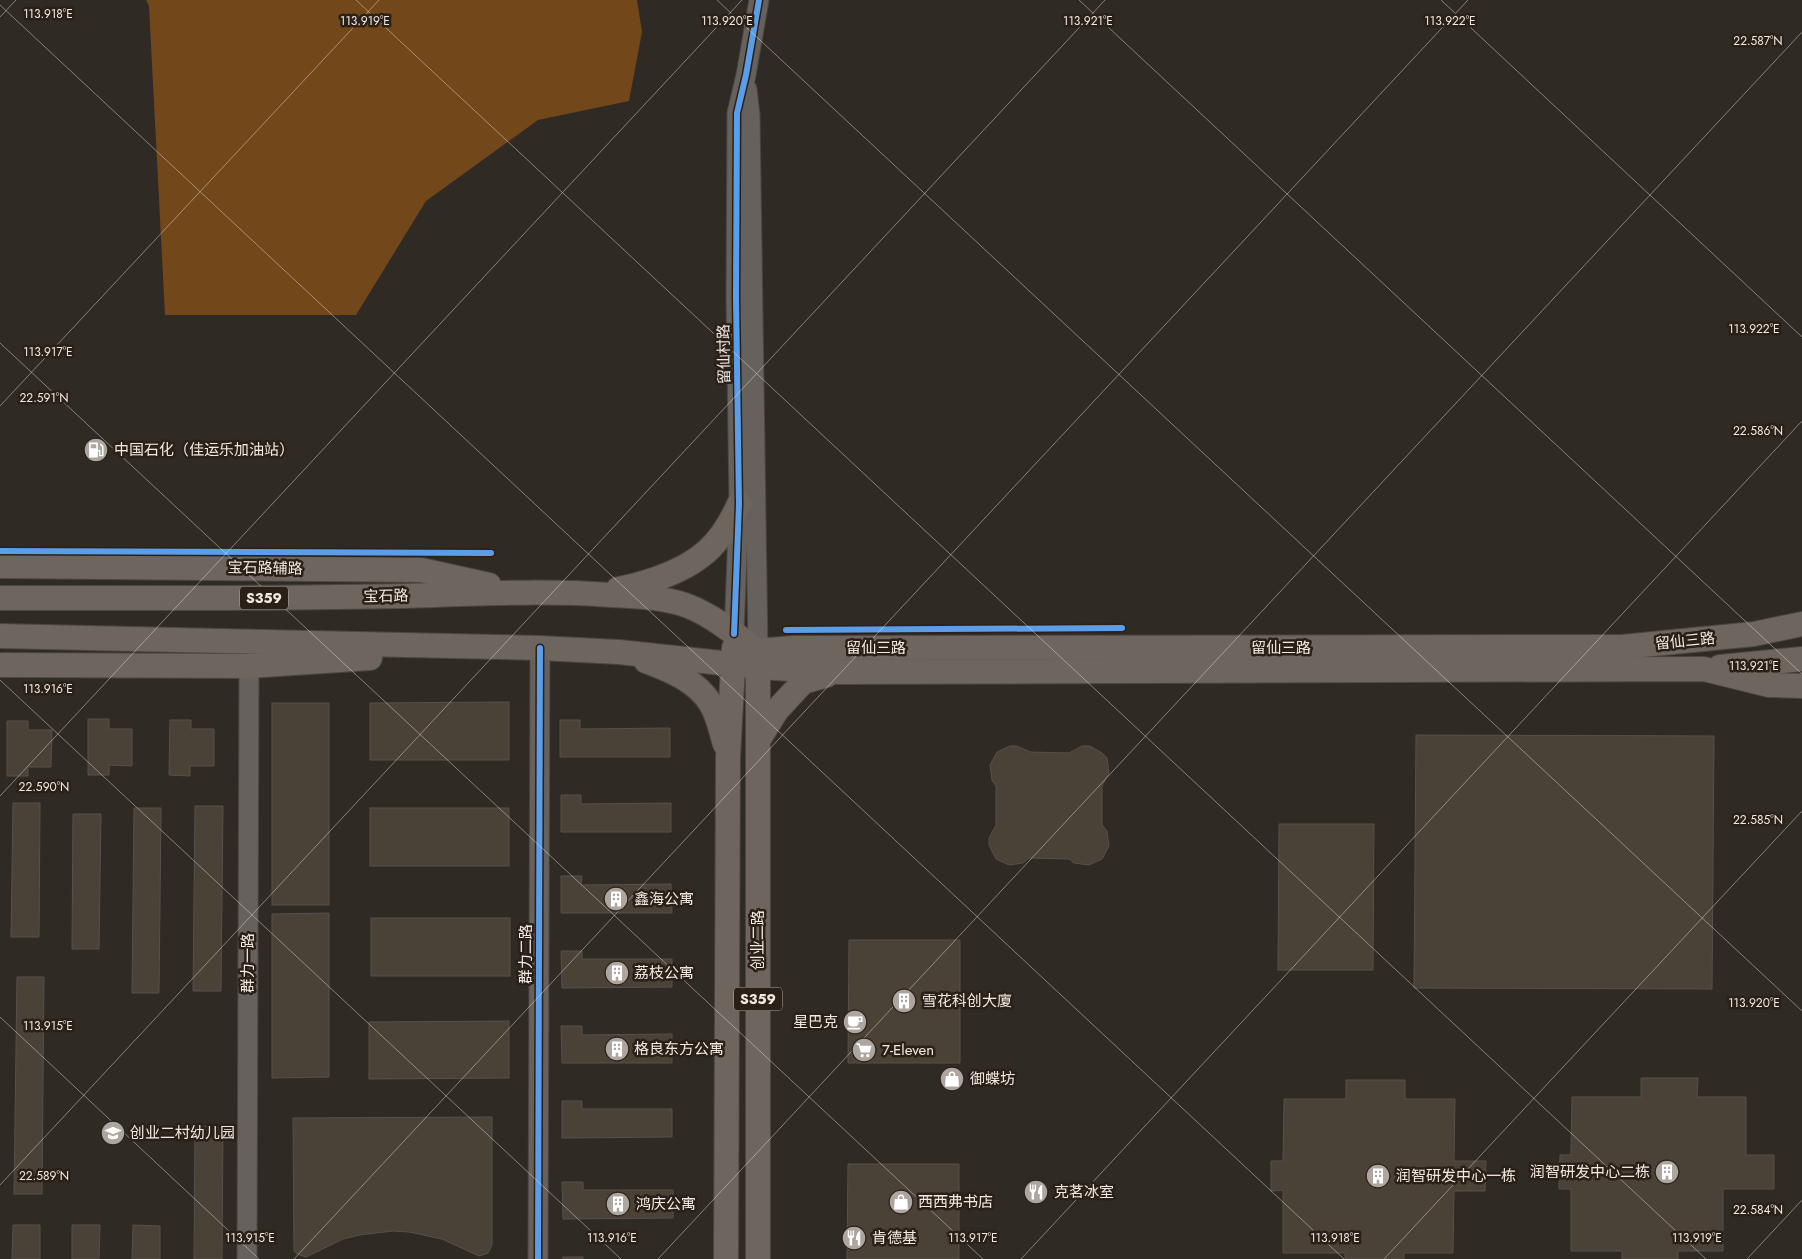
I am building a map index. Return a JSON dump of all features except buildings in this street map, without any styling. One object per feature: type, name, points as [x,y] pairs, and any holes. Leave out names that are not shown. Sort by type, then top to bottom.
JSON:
[{"type":"main road","points":[[586,593],[626,588],[668,575],[700,559],[722,536],[739,504]]},
{"type":"main road","name":"宝石路辅路","points":[[0,566],[421,570],[528,593]]},
{"type":"main road","name":"宝石路","points":[[0,598],[309,598],[528,593],[586,593],[651,597],[682,604],[710,617],[734,634],[758,659]]},
{"type":"main road","name":"留仙三路","points":[[758,659],[793,648],[1622,648],[1754,634],[1802,624]]},
{"type":"main road","name":"创业二路","points":[[726,1259],[728,758],[734,634]]},
{"type":"main road","name":"S359","points":[[0,636],[540,648],[619,652]]},
{"type":"main road","points":[[0,665],[249,666],[516,648]]},
{"type":"main road","points":[[619,652],[734,664],[758,659]]},
{"type":"main road","name":"创业二路","points":[[619,652],[666,668],[702,692],[711,704],[717,719],[728,758]]},
{"type":"main road","name":"留仙三路","points":[[758,659],[840,672],[1704,669],[1769,685],[1802,686]]},
{"type":"main road","name":"创业二路","points":[[758,659],[758,1259]]},
{"type":"main road","points":[[1704,669],[1802,659]]},
{"type":"main road","points":[[758,740],[777,710],[803,682],[840,672]]},
{"type":"street","points":[[746,75],[759,0]]},
{"type":"street","name":"留仙村路","points":[[734,634],[739,504],[736,297],[737,113],[746,75]]},
{"type":"street","name":"留仙村路","points":[[746,75],[750,115],[758,659]]},
{"type":"street","name":"群力二路","points":[[538,1259],[540,648]]},
{"type":"street","name":"群力一路","points":[[247,1259],[249,666]]},
{"type":"shaded area","points":[[146,0],[637,0],[642,32],[629,101],[538,120],[426,201],[356,315],[165,315],[149,6]]},
{"type":"cycle path","points":[[734,634],[739,504],[736,297],[737,113],[746,75],[759,0]]},
{"type":"cycle path","points":[[0,551],[491,553]]},
{"type":"cycle path","points":[[786,630],[1122,628]]},
{"type":"cycle path","points":[[538,1259],[540,648]]},
{"type":"place","name":"中国石化（佳运乐加油站）","points":[[96,450]]},
{"type":"place","name":"鑫海公寓","points":[[616,899]]},
{"type":"place","name":"荔枝公寓","points":[[617,973]]},
{"type":"place","name":"雪花科创大廈","points":[[904,1001]]},
{"type":"place","name":"星巴克","points":[[855,1022]]},
{"type":"place","name":"格良东方公寓","points":[[617,1049]]},
{"type":"place","name":"7-Eleven","points":[[864,1050]]},
{"type":"place","name":"御蝶坊","points":[[952,1079]]},
{"type":"place","name":"创业二村幼儿园","points":[[113,1133]]},
{"type":"place","name":"润智研发中心二栋","points":[[1667,1172]]},
{"type":"place","name":"润智研发中心一栋","points":[[1378,1176]]},
{"type":"place","name":"克茗冰室","points":[[1036,1192]]},
{"type":"place","name":"西西弗书店","points":[[901,1202]]},
{"type":"place","name":"鸿庆公寓","points":[[618,1204]]},
{"type":"place","name":"肯德基","points":[[854,1238]]}]
